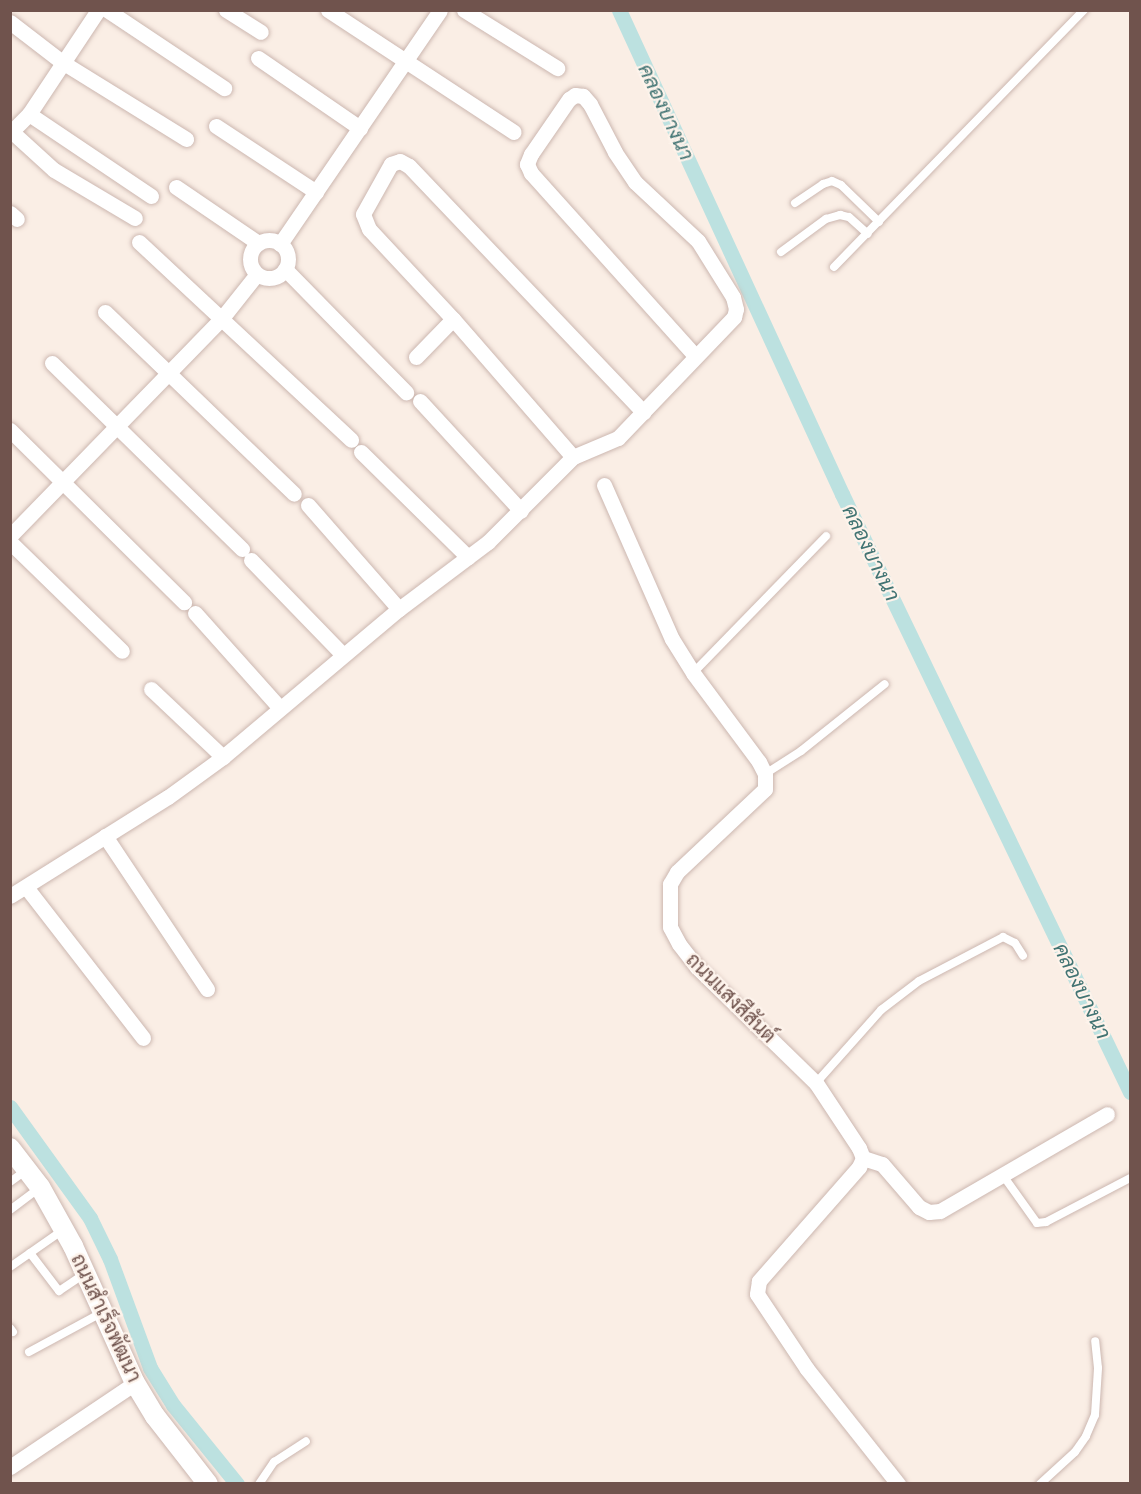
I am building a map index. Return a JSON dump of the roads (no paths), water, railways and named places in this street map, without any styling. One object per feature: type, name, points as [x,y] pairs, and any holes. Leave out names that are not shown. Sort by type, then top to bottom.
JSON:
[{"type":"street","points":[[98,10],[29,114],[11,132],[54,170],[135,218]]},
{"type":"street","points":[[107,10],[224,88]]},
{"type":"street","points":[[226,10],[261,32]]},
{"type":"street","points":[[328,10],[405,63],[514,132]]},
{"type":"street","points":[[280,244],[440,10]]},
{"type":"street","points":[[464,10],[557,68]]},
{"type":"street","points":[[10,22],[62,62],[186,140]]},
{"type":"street","points":[[258,58],[360,128]]},
{"type":"street","points":[[10,896],[168,797],[223,757],[399,609],[468,557],[521,511],[573,457],[618,438],[734,317],[736,309],[733,297],[698,241],[635,182],[615,152],[590,104],[583,96],[575,95],[569,99],[531,154],[527,164],[531,172],[695,356]]},
{"type":"street","points":[[29,114],[151,196]]},
{"type":"street","points":[[216,126],[316,192]]},
{"type":"street","points":[[573,457],[364,221],[363,213],[391,164],[400,161],[409,166],[643,412]]},
{"type":"street","points":[[176,187],[258,243]]},
{"type":"street","points":[[269,240],[280,244],[288,258],[285,269],[274,278],[257,274],[250,260],[258,243],[269,240]]},
{"type":"street","points":[[139,242],[356,446],[468,557]]},
{"type":"street","points":[[285,269],[406,392]]},
{"type":"street","points":[[10,536],[166,373],[222,318],[257,274]]},
{"type":"street","points":[[105,312],[294,494]]},
{"type":"street","points":[[416,357],[453,319]]},
{"type":"street","points":[[52,363],[114,427],[246,554],[343,655]]},
{"type":"street","points":[[420,401],[521,511]]},
{"type":"street","points":[[10,430],[183,602]]},
{"type":"street","points":[[604,485],[672,639],[693,673],[759,762],[765,774]]},
{"type":"street","points":[[308,506],[399,609]]},
{"type":"street","points":[[10,542],[122,651]]},
{"type":"street","points":[[195,613],[280,708]]},
{"type":"street","points":[[151,689],[223,757]]},
{"type":"street","name":"ถนนแสงสีสันต์","points":[[765,774],[765,789],[677,872],[670,884],[670,927],[679,944],[697,967],[816,1083],[860,1148],[863,1158]]},
{"type":"street","points":[[105,836],[207,989]]},
{"type":"street","points":[[26,887],[143,1038]]},
{"type":"street","points":[[898,1484],[807,1369],[756,1294],[759,1281],[859,1167],[863,1158],[882,1164],[919,1207],[929,1212],[940,1211],[1107,1114]]},
{"type":"street","name":"ถนนสำเร็จพัฒนา","points":[[10,1148],[40,1187],[64,1229],[135,1383],[155,1416],[208,1484]]},
{"type":"street","points":[[10,1467],[135,1383]]},
{"type":"lane","points":[[834,267],[1084,10]]},
{"type":"lane","points":[[795,204],[823,184],[832,181],[840,185],[879,222]]},
{"type":"lane","points":[[781,252],[826,219],[840,215],[849,217],[868,234]]},
{"type":"lane","points":[[693,673],[826,536]]},
{"type":"lane","points":[[765,774],[801,751],[885,684]]},
{"type":"lane","points":[[816,1083],[881,1010],[919,981],[1003,937],[1015,943],[1023,956]]},
{"type":"lane","points":[[10,1182],[27,1170]]},
{"type":"lane","points":[[1002,1174],[1037,1223],[1046,1222],[1131,1178]]},
{"type":"lane","points":[[10,1210],[40,1187]]},
{"type":"lane","points":[[10,1267],[64,1229]]},
{"type":"lane","points":[[30,1253],[59,1291],[85,1273]]},
{"type":"lane","points":[[29,1352],[102,1312]]},
{"type":"lane","points":[[1041,1484],[1075,1452],[1086,1436],[1095,1415],[1098,1368],[1095,1341]]},
{"type":"lane","points":[[260,1482],[274,1462],[306,1441]]},
{"type":"waterway","name":"คลองบางนา","points":[[619,10],[842,494],[1130,1092]]},
{"type":"waterway","points":[[10,1107],[90,1218],[110,1259],[150,1368],[173,1405],[237,1484]]}]
